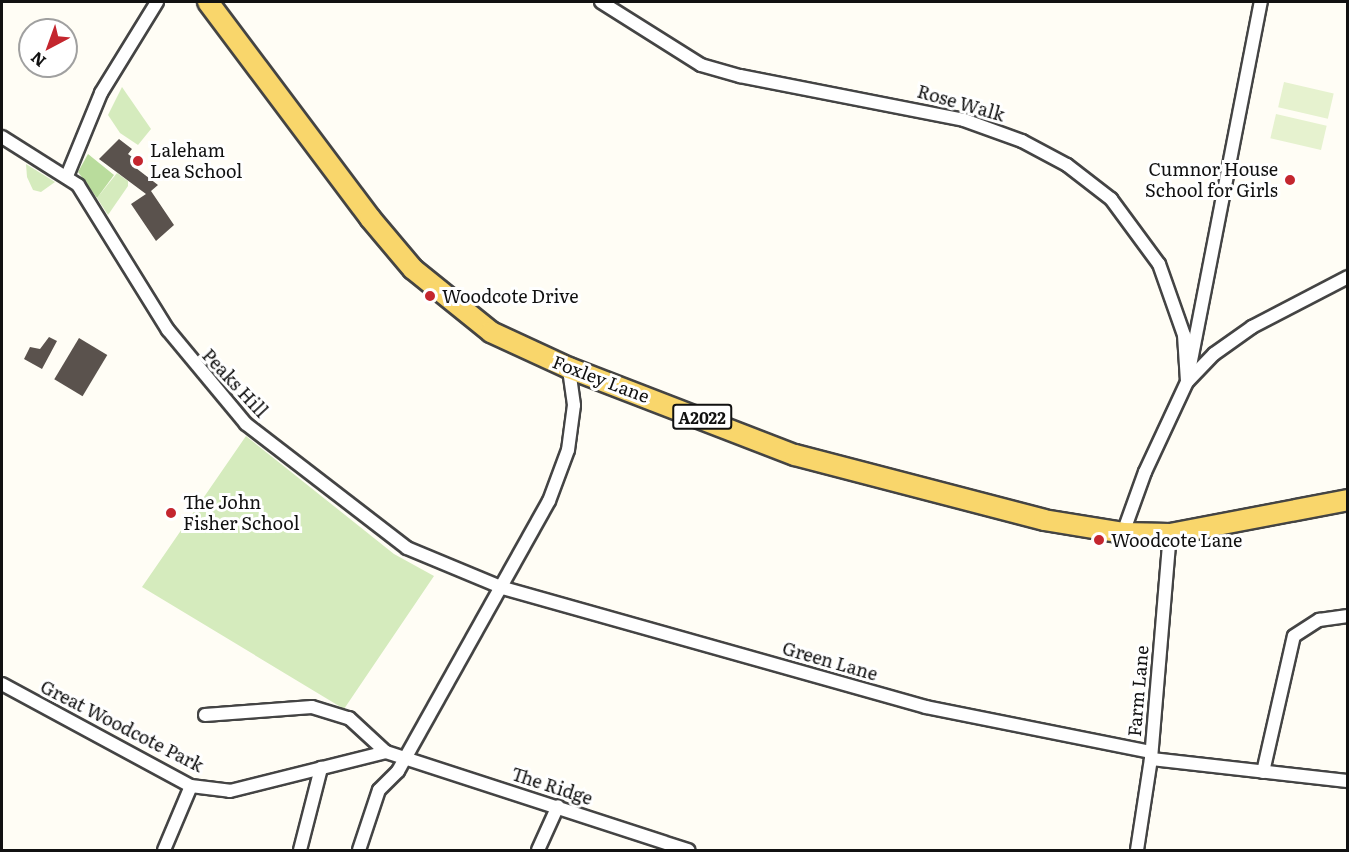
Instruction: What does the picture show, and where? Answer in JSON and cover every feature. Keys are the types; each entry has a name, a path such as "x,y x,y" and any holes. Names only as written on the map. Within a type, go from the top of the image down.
{"main road":[{"name":"Foxley Lane","path":"208,2 370,218 413,269 491,332 569,368 795,455 1044,520 1123,533 1170,534 1347,500"}],"street":[{"path":"67,176 101,93 157,2"},
{"name":"Rose Walk","path":"601,2 701,65 774,83 955,117 1022,141 1067,165 1111,199 1159,264 1184,335 1187,382"},
{"path":"1123,533 1145,472 1187,382 1261,2"},
{"name":"Peaks Hill","path":"2,137 67,176 89,201 187,357 246,424 407,548 503,588"},
{"path":"1187,382 1214,354 1252,327 1347,277"},
{"path":"359,850 380,790 398,771 503,588 549,501 568,450 574,405 569,368"},
{"name":"Farm Lane","path":"1137,850 1151,756 1170,534"},
{"name":"Green Lane","path":"503,588 926,707 1151,756 1347,781"},
{"path":"1263,772 1294,636 1319,621 1347,616"},
{"name":"Great Woodcote Park","path":"2,684 191,786 230,791 386,752"},
{"path":"205,715 312,707 349,718 386,752 404,758"},
{"name":"The Ridge","path":"404,758 688,850"},
{"path":"300,850 321,768"},
{"path":"164,850 191,786"},
{"path":"538,850 558,806"}],"green space":[{"path":"1284,82 1334,93 1328,119 1278,107"},
{"path":"122,87 151,129 138,145 120,133 108,115"},
{"path":"1276,114 1327,126 1321,150 1270,138"},
{"path":"88,154 114,175 97,198 78,172"},
{"path":"26,164 55,182 41,192 33,190 27,177"},
{"path":"117,173 128,181 128,186 108,215 97,198"},
{"path":"246,436 394,554 434,576 344,709 142,587"}],"building":[{"path":"119,139 132,149 128,154 136,160 132,165 158,185 151,191 174,225 156,241 131,204 146,194 99,159"},
{"path":"49,337 57,341 42,369 24,359 30,347 40,349"},
{"path":"79,338 107,355 83,396 54,379"}],"place":[{"name":"Laleham Lea School","path":"138,161"},
{"name":"Cumnor House School for Girls","path":"1290,180"},
{"name":"Woodcote Drive","path":"430,296"},
{"name":"The John Fisher School","path":"171,513"},
{"name":"Woodcote Lane","path":"1099,540"}]}
